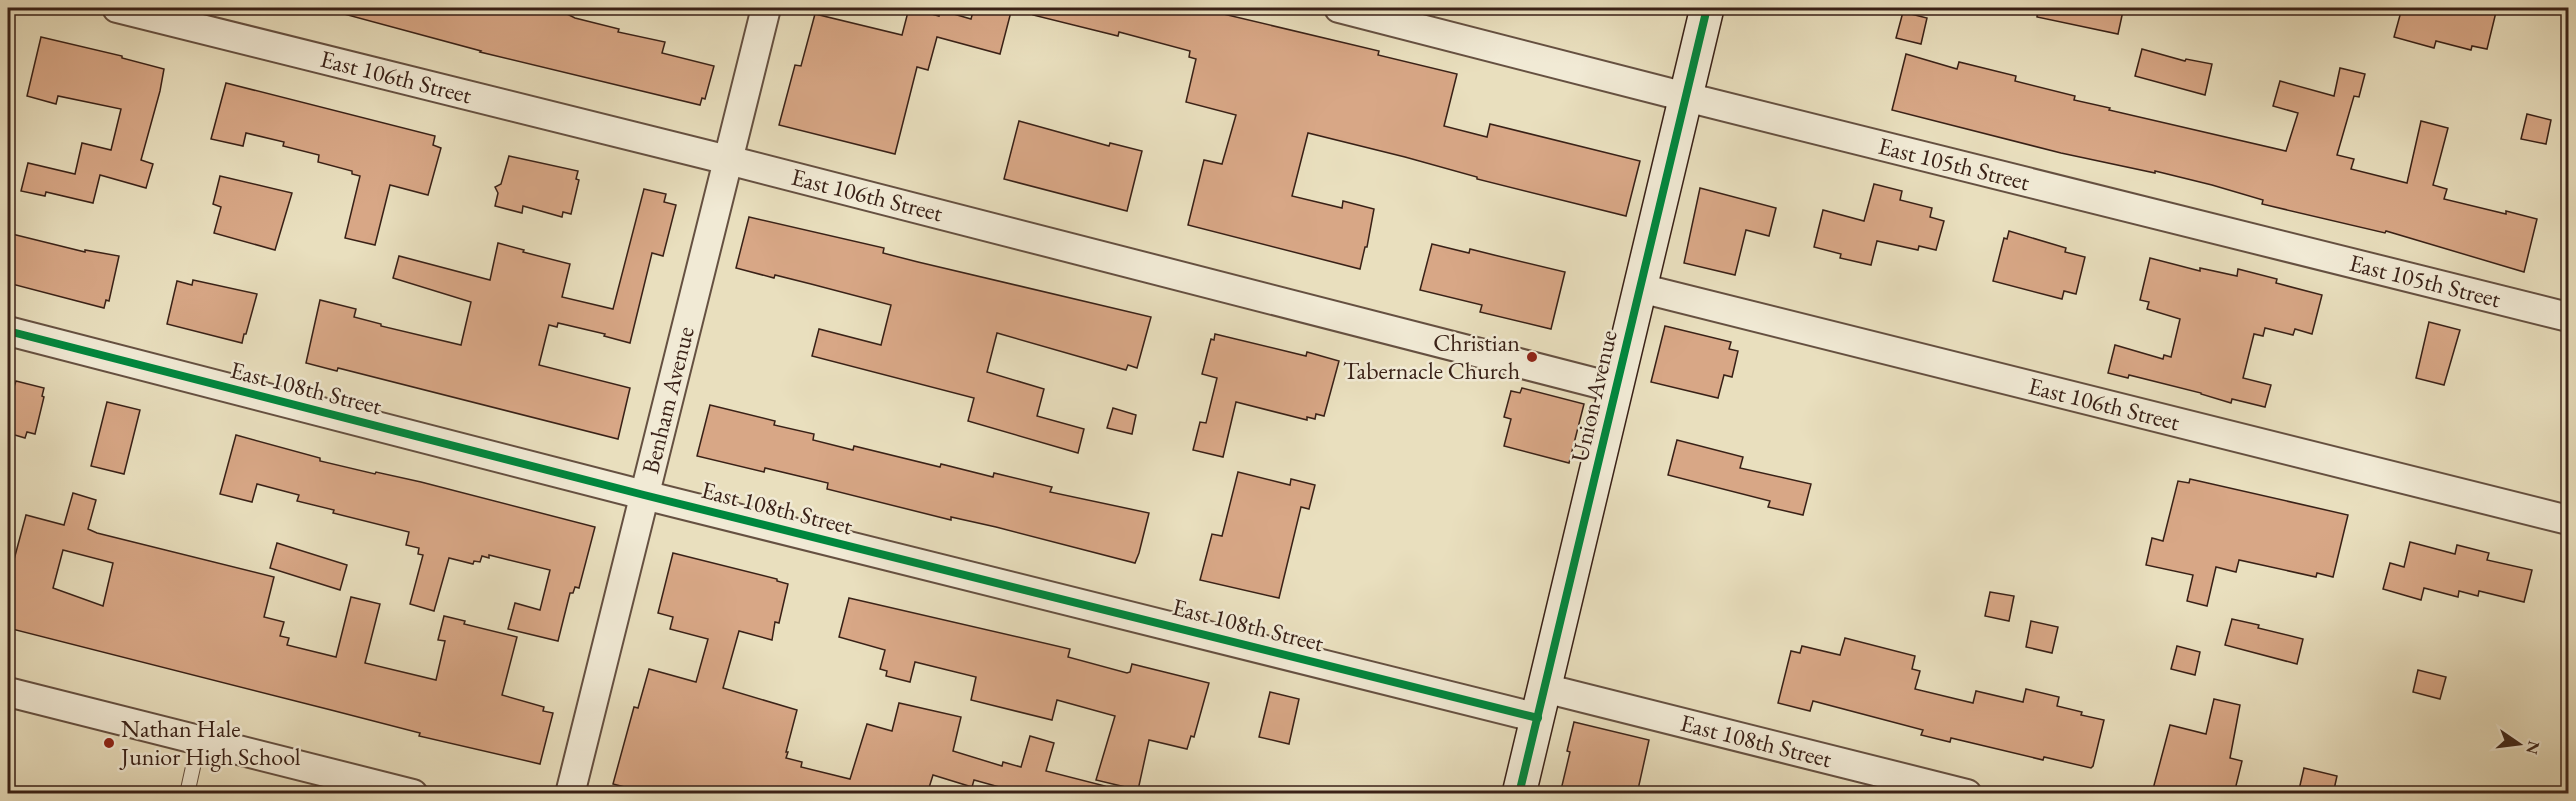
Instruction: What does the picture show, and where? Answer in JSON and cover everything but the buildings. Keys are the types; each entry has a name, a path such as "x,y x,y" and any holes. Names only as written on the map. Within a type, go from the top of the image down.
{"main road":[{"name":"Union Avenue","path":"1520,794 1707,8"}],"street":[{"name":"East 106th Street","path":"117,8 728,159 1616,388"},
{"name":"Benham Avenue","path":"570,794 766,8"},
{"name":"East 105th Street","path":"1339,8 2568,317"},
{"name":"East 106th Street","path":"1640,288 2568,520"},
{"name":"East 108th Street","path":"8,331 644,495 1541,703 1967,794"},
{"path":"8,692 413,794"}],"lane":[{"path":"187,794 199,740"}],"cycle path":[{"path":"1519,794 1707,8"},
{"path":"8,331 644,495 1538,718"}],"place":[{"name":"Christian Tabernacle Church","path":"1532,357"},
{"name":"Nathan Hale Junior High School","path":"109,743"}]}
